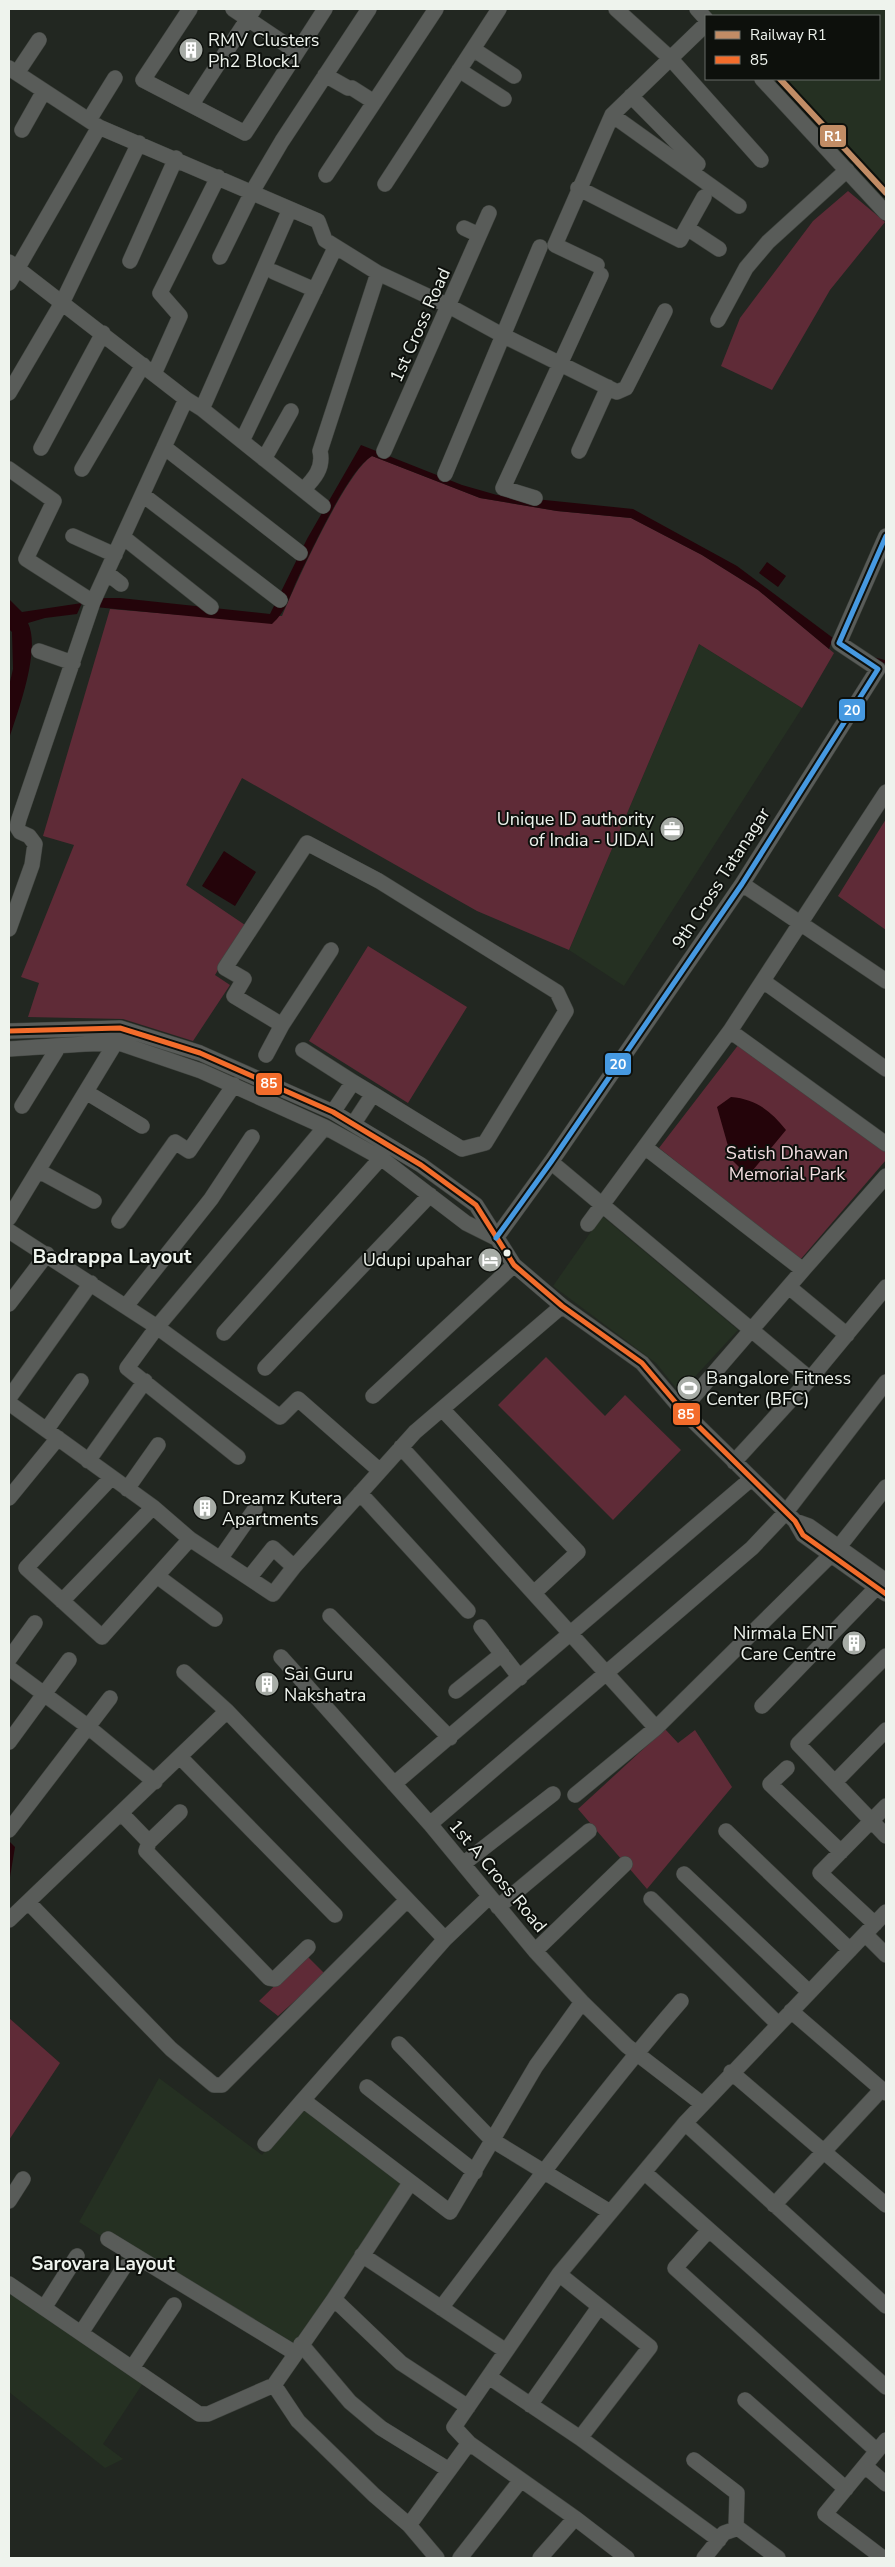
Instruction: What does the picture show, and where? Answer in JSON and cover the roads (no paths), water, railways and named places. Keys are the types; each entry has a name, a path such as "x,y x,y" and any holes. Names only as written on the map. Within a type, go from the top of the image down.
{"street":[{"path":"190,9 143,80 245,133 325,9"},
{"path":"233,9 250,13 298,52"},
{"path":"220,257 252,192 282,141 369,9"},
{"path":"326,175 436,9"},
{"path":"385,184 499,9"},
{"path":"616,9 670,58 761,160"},
{"path":"192,104 250,13"},
{"path":"535,498 503,488 599,270 555,244 578,188 612,115 705,25"},
{"path":"39,40 13,71 94,123 318,221 325,240 335,248 378,273 449,306 502,336 559,362 617,392 626,388 665,311"},
{"path":"473,49 514,76"},
{"path":"459,70 504,99"},
{"path":"326,74 374,102"},
{"path":"9,283 13,265 94,123 115,78"},
{"path":"763,80 886,213"},
{"path":"22,130 44,91"},
{"path":"631,96 698,164"},
{"path":"612,115 738,206"},
{"path":"9,393 63,301 139,143"},
{"path":"130,261 176,158"},
{"path":"718,320 746,268 768,242 847,170"},
{"path":"82,469 148,369 180,316 160,293 218,177"},
{"path":"578,188 680,240 704,198"},
{"path":"202,409 290,209"},
{"name":"1st Cross Road","path":"384,451 489,213"},
{"path":"464,228 479,235"},
{"path":"687,228 720,249"},
{"path":"445,474 540,247"},
{"path":"242,441 335,248"},
{"path":"13,265 63,301 186,399 202,409 322,506"},
{"path":"274,272 314,290"},
{"path":"303,490 314,479 321,466 320,452 378,273"},
{"path":"41,448 103,333"},
{"path":"578,451 608,387"},
{"path":"9,929 32,865 36,844 29,836 20,832 17,827 19,819 94,602 186,399"},
{"path":"264,459 291,411"},
{"path":"164,447 300,553"},
{"path":"9,469 54,501 26,559 94,602"},
{"path":"143,494 280,600"},
{"path":"73,536 115,555"},
{"name":"9th Cross Tatanagar","path":"496,1238 551,1162 742,884 882,669 840,644 886,536"},
{"path":"123,537 211,607"},
{"path":"107,573 121,584"},
{"path":"39,651 73,662"},
{"path":"588,1224 646,1148 730,1031 886,792"},
{"path":"282,1025 234,996 244,979 225,968 307,843 378,881 558,992 566,1011 485,1143 462,1149 303,1050"},
{"path":"742,884 886,981"},
{"path":"266,1055 282,1025 331,950"},
{"path":"763,981 886,1069"},
{"path":"9,1030 120,1028 200,1053 354,1123 421,1165 476,1205 514,1266 562,1306 642,1363 682,1410 791,1516 803,1535 834,1552 883,1587 762,1706"},
{"path":"730,1031 886,1144"},
{"path":"9,1218 116,1042"},
{"path":"9,1049 116,1042 157,1055 227,1082 325,1127 381,1158 466,1223 496,1238"},
{"path":"22,1106 59,1046"},
{"path":"119,1221 175,1142 189,1152 227,1082 228,1065"},
{"path":"333,1112 353,1082"},
{"path":"86,1092 142,1126"},
{"path":"354,1123 372,1094"},
{"path":"238,1457 127,1368 157,1327 325,1127"},
{"path":"126,1306 211,1199 252,1138"},
{"path":"646,1148 803,1270"},
{"path":"224,1333 381,1158"},
{"path":"551,1162 810,1379"},
{"path":"39,1171 94,1201"},
{"path":"682,1410 886,1176"},
{"path":"265,1368 430,1195"},
{"path":"9,1231 157,1327 280,1418 298,1399 380,1471"},
{"path":"9,1304 47,1254"},
{"path":"373,1396 514,1266"},
{"path":"91,1283 10,1405 153,1507 190,1539 273,1594 294,1567 415,1432 562,1306"},
{"path":"788,1287 847,1335"},
{"path":"734,1462 810,1379 886,1287"},
{"path":"9,1498 53,1434 81,1382"},
{"path":"88,1461 145,1382"},
{"path":"430,1824 606,1671 791,1516 885,1387"},
{"path":"442,1408 578,1552 535,1592"},
{"path":"127,1489 158,1445"},
{"path":"402,1447 572,1632 656,1728"},
{"path":"111,1478 26,1568 102,1637 190,1539"},
{"path":"394,1784 751,1479"},
{"path":"575,1795 656,1728 834,1552 886,1487"},
{"path":"360,1493 468,1611"},
{"path":"62,1601 153,1507"},
{"path":"220,1558 255,1509"},
{"path":"248,1578 273,1548 294,1567"},
{"path":"156,1576 215,1619"},
{"path":"330,1616 450,1738"},
{"path":"9,1658 35,1623"},
{"path":"481,1627 520,1678"},
{"path":"456,1691 502,1654"},
{"path":"886,1656 798,1744 886,1836"},
{"name":"1st A Cross Road","path":"281,1657 430,1824 493,1902 582,2002 636,2053 701,2103"},
{"path":"9,1742 69,1660"},
{"path":"9,1668 87,1726 155,1782"},
{"path":"184,1672 227,1711 445,1939"},
{"path":"9,1830 110,1698"},
{"path":"9,1920 227,1711"},
{"path":"835,1782 886,1730"},
{"path":"180,1757 335,1915"},
{"path":"787,1768 770,1784 840,1852"},
{"path":"462,1864 552,1794"},
{"path":"886,1806 820,1872 870,1929 886,1954"},
{"path":"180,1812 149,1842 146,1851 270,1978 275,1979 308,1947"},
{"path":"121,1813 149,1842"},
{"path":"265,2144 445,1939 589,1831"},
{"path":"726,1831 850,1950"},
{"path":"535,1951 626,1864"},
{"path":"684,1874 809,1992"},
{"path":"650,1899 778,2024"},
{"path":"28,1902 171,2049 214,2085 222,2085 407,1900"},
{"path":"624,2557 575,2518 469,2443 454,2427 559,2274 684,2123 701,2103 886,1912"},
{"path":"304,2100 450,2212 536,2066 582,2002"},
{"path":"441,2308 636,2053 681,2002"},
{"path":"774,2205 884,2091 791,2010"},
{"path":"399,2044 492,2140 610,2212"},
{"path":"731,2072 886,2204"},
{"path":"367,2087 475,2172"},
{"path":"684,2123 886,2306"},
{"path":"644,2172 886,2387"},
{"path":"9,2201 23,2179"},
{"path":"9,2284 199,2414 208,2414 274,2385 334,2299 410,2183"},
{"path":"709,2230 675,2268 882,2446 825,2514 875,2556"},
{"path":"108,2239 298,2348 350,2402 381,2428 449,2470"},
{"path":"362,2255 506,2350"},
{"path":"44,2308 77,2256"},
{"path":"81,2333 124,2267"},
{"path":"559,2274 650,2347 580,2438"},
{"path":"334,2299 401,2363 468,2407"},
{"path":"132,2368 174,2305"},
{"path":"530,2405 600,2307"},
{"path":"488,2377 580,2438 719,2540"},
{"path":"274,2385 298,2422 374,2495 409,2525 437,2558"},
{"path":"745,2400 846,2488"},
{"path":"409,2525 469,2443"},
{"path":"694,2460 737,2493 736,2528"},
{"path":"865,2466 886,2484"},
{"path":"460,2558 521,2480"},
{"path":"540,2558 575,2518"},
{"path":"704,2558 719,2540 731,2529 736,2528 746,2531 778,2558"}],"waterway":[{"path":"875,659 886,662"}],"rail line":[{"name":"R1","path":"781,80 886,193"}],"place":[{"name":"RMV Clusters Ph2 Block1","path":"191,50"},
{"name":"Unique ID authority of India - UIDAI","path":"672,829"},
{"name":"Udupi upahar","path":"490,1260"},
{"name":"Bangalore Fitness Center (BFC)","path":"689,1388"},
{"name":"Dreamz Kutera Apartments","path":"205,1508"},
{"name":"Nirmala ENT Care Centre","path":"854,1643"},
{"name":"Sai Guru Nakshatra","path":"267,1684"}],"district":[{"name":"Badrappa Layout","path":"112,1256"},
{"name":"Sarovara Layout","path":"103,2263"}],"park label":[{"name":"Satish Dhawan Memorial Park","path":"787,1163"}]}
